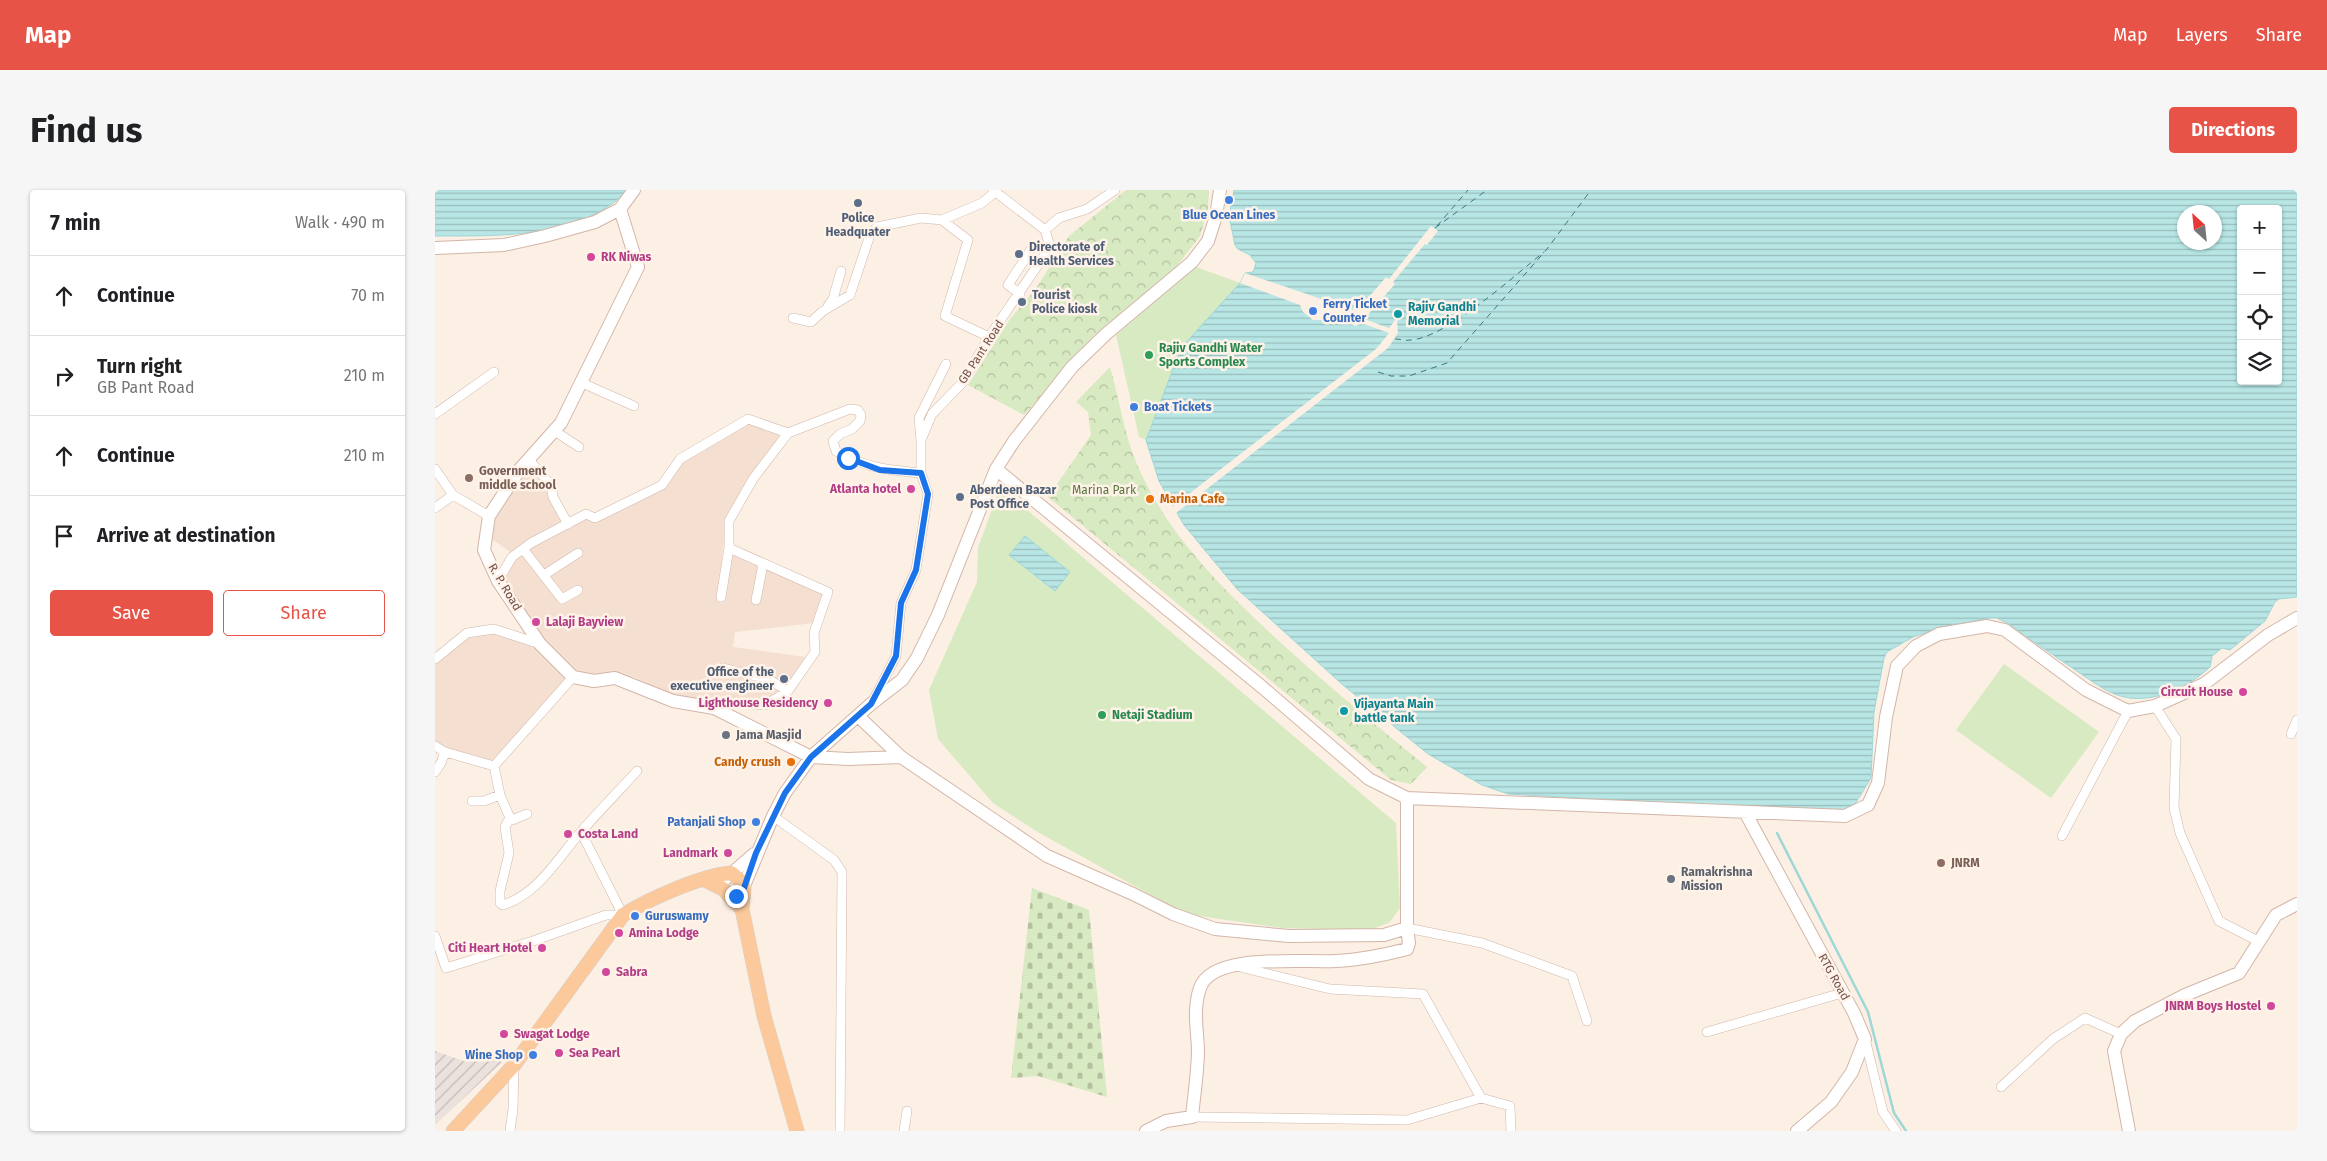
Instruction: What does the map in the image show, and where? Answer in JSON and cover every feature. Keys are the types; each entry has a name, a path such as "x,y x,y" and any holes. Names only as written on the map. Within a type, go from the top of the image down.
{"main road":[{"path":"453,1131 514,1066 623,916 649,900 731,873 743,882 741,909 764,1016 797,1131"},
{"path":"705,880 728,892 741,909"}],"street":[{"path":"435,248 495,245 545,236 595,222 620,209 634,190"},
{"path":"793,318 811,322 850,295 870,235 877,227 921,218 943,220 982,203 994,191 1045,230 1059,218 1087,209 1115,190"},
{"path":"756,853 731,873 722,884 728,892 741,893 773,816 785,793 811,757 871,704 903,680 917,658 938,614 996,469 1014,440 1073,367 1106,334 1192,262 1208,241 1216,216 1220,190"},
{"name":"R. P. Road","path":"573,677 540,644 498,581 484,550 489,516 528,459 561,423 638,267 620,209"},
{"path":"943,220 968,240 945,316 989,338"},
{"name":"GB Pant Road","path":"871,704 896,656 901,603 916,570 928,494 921,473 921,440 932,414 963,382 989,338 1044,256 1049,243 1045,230"},
{"path":"1020,294 1008,285 1032,248"},
{"path":"823,312 833,299 841,271"},
{"path":"921,440 919,418 946,364"},
{"path":"435,414 494,372"},
{"path":"580,382 634,406"},
{"path":"721,598 729,548 729,520 753,479 788,433 850,409 858,410 861,414 860,421 833,441 836,451 848,458 880,470 921,473"},
{"path":"498,581 512,557 523,549 585,514 595,518 662,485 680,459 748,419 788,433"},
{"path":"553,430 579,447"},
{"path":"528,459 551,485 553,498 567,524"},
{"path":"435,469 453,495 489,516"},
{"path":"996,469 1254,681 1369,779 1407,798 1845,816 1868,805 1879,783 1886,717 1897,666 1916,646 1939,634 1987,626 2005,630 2086,690 2128,711 2155,706 2204,684 2268,634 2297,618"},
{"path":"435,508 453,495"},
{"path":"714,708 738,702 765,705 788,691 815,652 814,633 828,592 729,548"},
{"path":"523,549 562,599 578,590"},
{"path":"544,575 578,553"},
{"path":"756,600 763,564"},
{"path":"435,659 467,633 485,630 494,629 540,644"},
{"path":"723,668 768,679 788,691"},
{"path":"494,766 573,677 595,682 615,678 673,701 714,708 811,757 849,759 901,757"},
{"path":"2155,706 2176,739 2174,808 2181,833 2219,922 2258,941"},
{"path":"2062,836 2128,711"},
{"path":"858,716 901,757 1047,856 1173,914 1215,929 1289,936 1384,935 1407,928 1482,943 1572,976 1587,1021"},
{"path":"2291,734 2297,720"},
{"path":"435,746 445,752 494,766"},
{"path":"435,772 445,752"},
{"path":"494,766 500,795 510,818"},
{"path":"510,818 505,827 509,853 500,891 500,903 503,905 517,901 536,886 581,832 637,771"},
{"path":"473,801 484,801 500,795"},
{"path":"1193,1117 1198,1049 1195,1029 1197,997 1200,986 1207,975 1232,965 1296,961 1337,961 1389,954 1407,949 1409,943 1407,928 1407,798"},
{"name":"RTG Road","path":"1745,812 1854,1013 1865,1039"},
{"path":"510,818 512,820 527,814"},
{"path":"773,816 834,860 842,872 840,1131"},
{"path":"435,936 446,968 533,941 605,915 623,916 581,832"},
{"path":"2129,1131 2114,1051 2121,1034 2135,1021 2185,995 2239,973 2276,915 2297,904"},
{"path":"1232,965 1330,989 1423,994 1481,1098"},
{"path":"1707,1032 1842,993"},
{"path":"2001,1087 2053,1039 2085,1018 2121,1034"},
{"path":"1797,1131 1831,1102 1852,1072 1865,1039"},
{"path":"1865,1039 1883,1112 1896,1131"},
{"path":"511,1131 514,1066"},
{"path":"1146,1131 1166,1121 1193,1117 1407,1120 1481,1098 1510,1106 1511,1131"},
{"path":"904,1131 907,1111"}],"shaded area":[{"path":"749,423 782,435 727,515 717,601 722,603 732,552 759,564 752,603 759,604 767,568 822,594 814,623 735,632 733,647 805,657 786,687 768,681 780,691 767,701 714,705 663,694 635,677 575,673 543,642 499,581 514,558 533,545 586,516 595,520 666,487 682,461"},
{"path":"528,465 549,486 565,523 513,554 492,539 496,516"},
{"path":"493,631 540,645 570,677 493,764 435,744 435,662 468,635"},
{"path":"487,1050 502,1062 435,1125 435,1051 466,1062"}],"green space":[{"path":"1126,190 1209,190 1208,210 1200,236 1173,271 1094,335 1024,415 968,385 1010,319 1037,287 1069,236"},
{"name":"Rajiv Gandhi Water Sports Complex","path":"1196,267 1240,283 1197,338 1173,377 1146,440 1139,437 1116,335"},
{"name":"Marina Park","path":"1110,367 1136,462 1147,486 1176,531 1209,572 1285,647 1427,767 1411,784 1391,780 1048,497 1091,435 1088,412 1076,402"},
{"name":"Netaji Stadium","path":"1000,487 1396,823 1400,908 1389,923 1368,930 1282,928 1185,914 1036,831 993,803 938,739 929,690 977,582 978,548"},
{"path":"2004,664 2099,732 2051,798 1956,730"},
{"path":"1032,888 1089,910 1107,1097 1038,1076 1011,1078"}],"water":[{"path":"435,190 628,190 610,205 568,225 546,230 501,235 435,236"},
{"path":"1234,190 2297,190 2297,597 2279,599 2275,602 2265,621 2230,650 2222,648 2212,656 2210,667 2195,679 2172,692 2150,698 2125,697 2104,689 2009,624 1997,618 1942,627 1913,637 1887,652 1884,658 1874,712 1871,778 1855,804 1844,811 1508,794 1482,785 1428,754 1343,685 1237,589 1184,525 1159,481 1146,440 1181,348 1240,283 1245,273 1253,272 1256,263 1250,255 1238,249 1235,245 1229,216"},
{"path":"1025,536 1070,572 1055,591 1009,555"}],"pier":[{"path":"1431,226 1438,231 1393,282 1395,284 1364,319 1389,328 1395,320 1392,316 1393,310 1397,308 1403,310 1404,317 1397,321 1398,333 1388,348 1176,513 1172,507 1376,349 1389,333 1361,323 1356,326 1329,315 1323,320 1313,320 1303,312 1300,305 1240,283 1245,273 1357,311 1386,277 1389,279"}],"waterway":[{"path":"1777,833 1868,1012 1894,1113 1906,1131"}],"ferry route":[{"path":"1437,226 1468,190"},
{"path":"1435,228 1487,190"},
{"path":"1378,372 1391,376 1409,376 1447,363 1547,249 1591,190"},
{"path":"1395,339 1410,340 1425,337 1442,329 1498,290 1544,252"}],"place":[{"name":"Blue Ocean Lines","path":"1229,200"},
{"name":"Police Headquater","path":"858,203"},
{"name":"Directorate of Health Services","path":"1019,254"},
{"name":"RK Niwas","path":"591,257"},
{"name":"Tourist Police kiosk","path":"1022,302"},
{"name":"Ferry Ticket Counter","path":"1313,311"},
{"name":"Rajiv Gandhi Memorial","path":"1398,314"},
{"name":"Rajiv Gandhi Water Sports Complex","path":"1149,355"},
{"name":"Boat Tickets","path":"1134,407"},
{"name":"Government middle school","path":"469,478"},
{"name":"Atlanta hotel","path":"911,489"},
{"name":"Aberdeen Bazar Post Office","path":"960,497"},
{"name":"Marina Cafe","path":"1150,499"},
{"name":"Lalaji Bayview","path":"536,622"},
{"name":"Office of the executive engineer","path":"784,679"},
{"name":"Circuit House","path":"2243,692"},
{"name":"Lighthouse Residency","path":"828,703"},
{"name":"Vijayanta Main battle tank","path":"1344,711"},
{"name":"Netaji Stadium","path":"1102,715"},
{"name":"Jama Masjid","path":"726,735"},
{"name":"Candy crush","path":"791,762"},
{"name":"Patanjali Shop","path":"756,822"},
{"name":"Costa Land","path":"568,834"},
{"name":"Landmark","path":"728,853"},
{"name":"JNRM","path":"1941,863"},
{"name":"Ramakrishna Mission","path":"1671,879"},
{"name":"Guruswamy","path":"635,916"},
{"name":"Amina Lodge","path":"619,933"},
{"name":"Citi Heart Hotel","path":"542,948"},
{"name":"Sabra","path":"606,972"},
{"name":"JNRM Boys Hostel","path":"2271,1006"},
{"name":"Swagat Lodge","path":"504,1034"},
{"name":"Sea Pearl","path":"559,1053"},
{"name":"Wine Shop","path":"533,1055"}],"route":[{"path":"736,896 744,888 756,853 785,793 811,757 871,704 896,656 901,603 916,570 928,494 921,473 880,470 848,458"}]}
